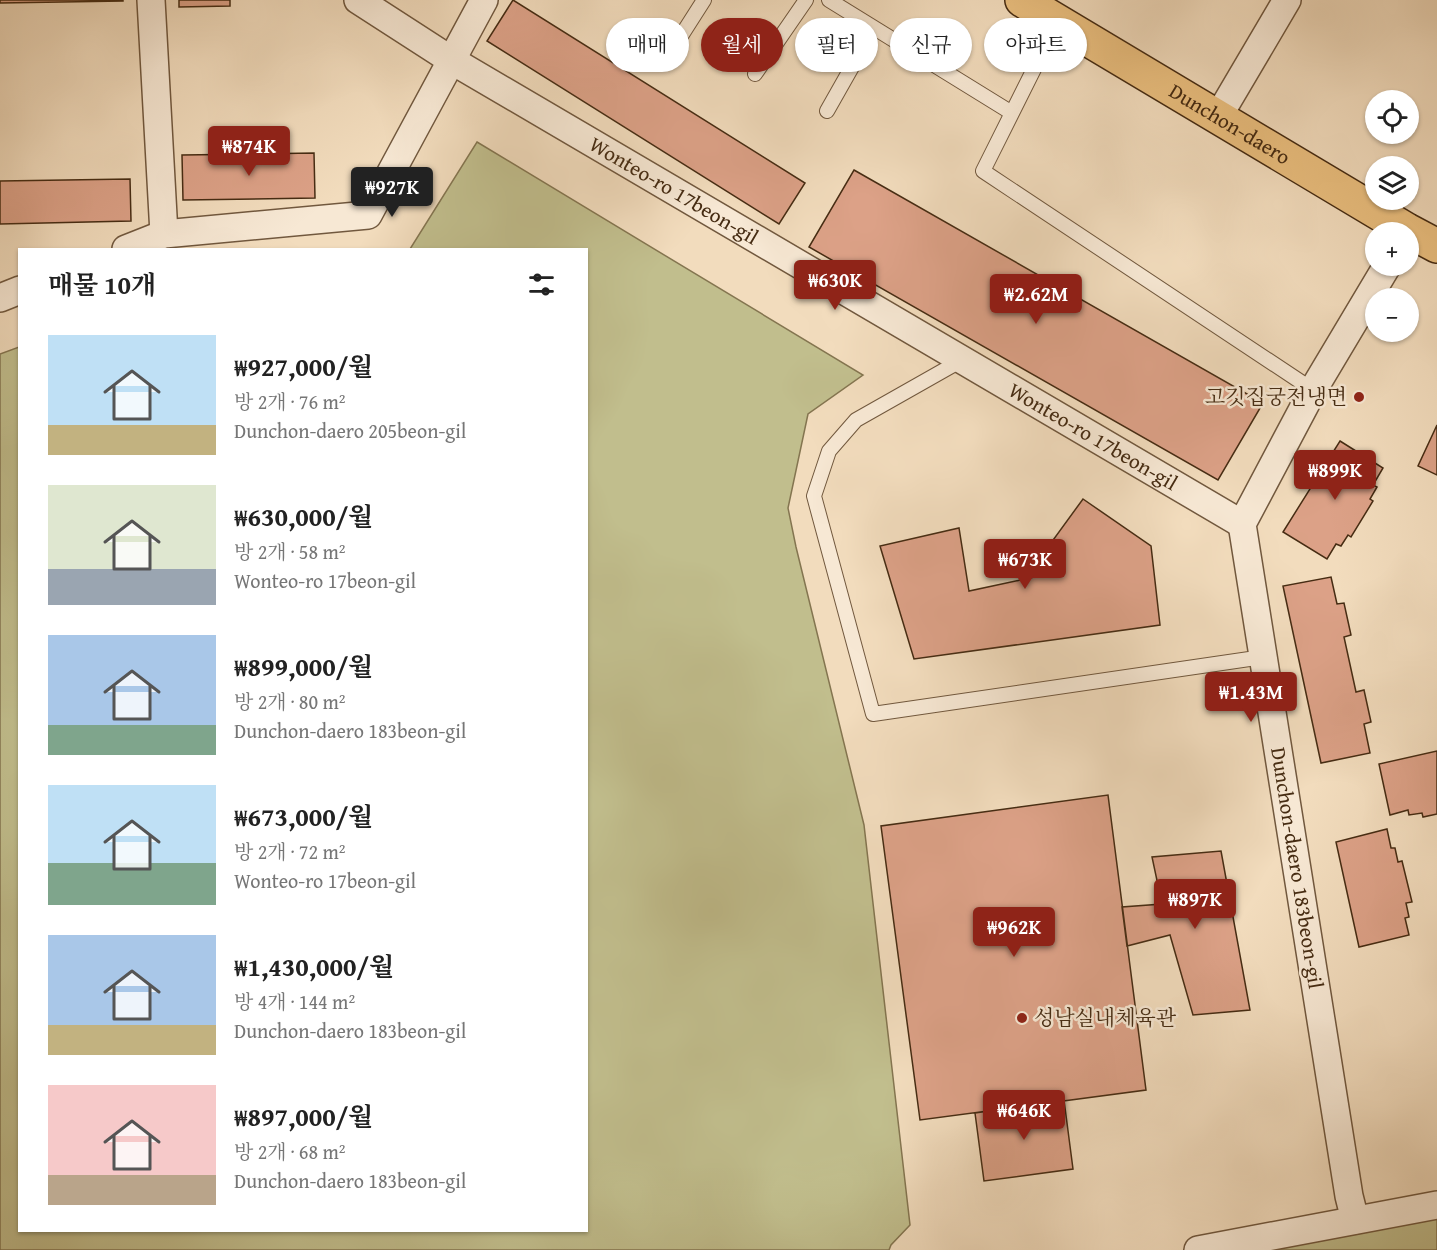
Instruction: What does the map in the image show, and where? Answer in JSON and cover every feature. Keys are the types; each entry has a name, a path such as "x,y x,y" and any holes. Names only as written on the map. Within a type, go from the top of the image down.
{"main road":[{"name":"Dunchon-daero","path":"1022,0 1053,18"},
{"name":"Dunchon-daero","path":"1087,38 1391,222"},
{"name":"Dunchon-daero","path":"1419,238 1437,246"}],"street":[{"path":"151,0 164,234"},
{"name":"Wonteo-ro 17beon-gil","path":"357,0 451,60 1242,524"},
{"path":"129,248 164,234 368,215 484,0"},
{"path":"1218,117 1287,0"},
{"path":"1242,524 1313,390 1381,276"},
{"path":"0,298 18,291"},
{"name":"Dunchon-daero 183beon-gil","path":"1242,524 1349,1196 1355,1220"},
{"path":"1198,1250 1437,1205"}],"lane":[{"path":"689,23 704,0"},
{"path":"755,74 806,0"},
{"path":"829,0 858,18"},
{"path":"878,30 1012,113"},
{"path":"827,111 849,72"},
{"path":"1032,72 983,171 1313,390"},
{"path":"962,360 856,420 829,452 814,496 873,714 1263,657"}],"shaded area":[{"path":"477,142 863,375 808,414 788,508 864,825 910,1225 889,1250 0,1250 0,354 18,347 18,1232 588,1232 588,248 411,248"},
{"path":"1437,1210 1437,1250 1213,1250"}],"building":[{"path":"0,0 123,0 123,1 0,3"},
{"path":"179,0 230,0 230,6 179,7"},
{"path":"513,0 606,58 606,72 628,72 805,183 779,224 487,41"},
{"path":"314,153 315,198 183,200 182,155"},
{"path":"854,170 1263,403 1218,480 809,247"},
{"path":"130,179 131,221 0,224 0,181"},
{"path":"1437,425 1437,475 1418,466"},
{"path":"1340,441 1383,468 1373,485 1377,487 1370,499 1373,501 1351,537 1348,535 1341,546 1336,544 1327,559 1283,532"},
{"path":"1083,499 1151,546 1160,625 914,659 880,546 959,528 969,591 1044,575 1048,547"},
{"path":"1331,577 1337,604 1344,603 1351,635 1344,637 1356,692 1364,690 1371,722 1364,724 1370,753 1321,763 1283,586"},
{"path":"1437,751 1437,814 1423,817 1422,813 1409,815 1408,810 1390,815 1379,764"},
{"name":"성남실내체육관","path":"1108,795 1146,1090 920,1120 881,826"},
{"path":"1387,829 1391,848 1395,848 1398,862 1402,861 1412,902 1406,903 1409,917 1405,918 1409,935 1359,947 1336,842"},
{"name":"성남실내체육관","path":"1221,851 1250,1010 1193,1015 1170,935 1127,946 1122,907 1162,904 1152,857"},
{"path":"1064,1100 1073,1169 984,1181 975,1113"}],"place":[{"name":"고깃집궁전냉면","path":"1359,397"},
{"name":"성남실내체육관","path":"1022,1018"}]}
